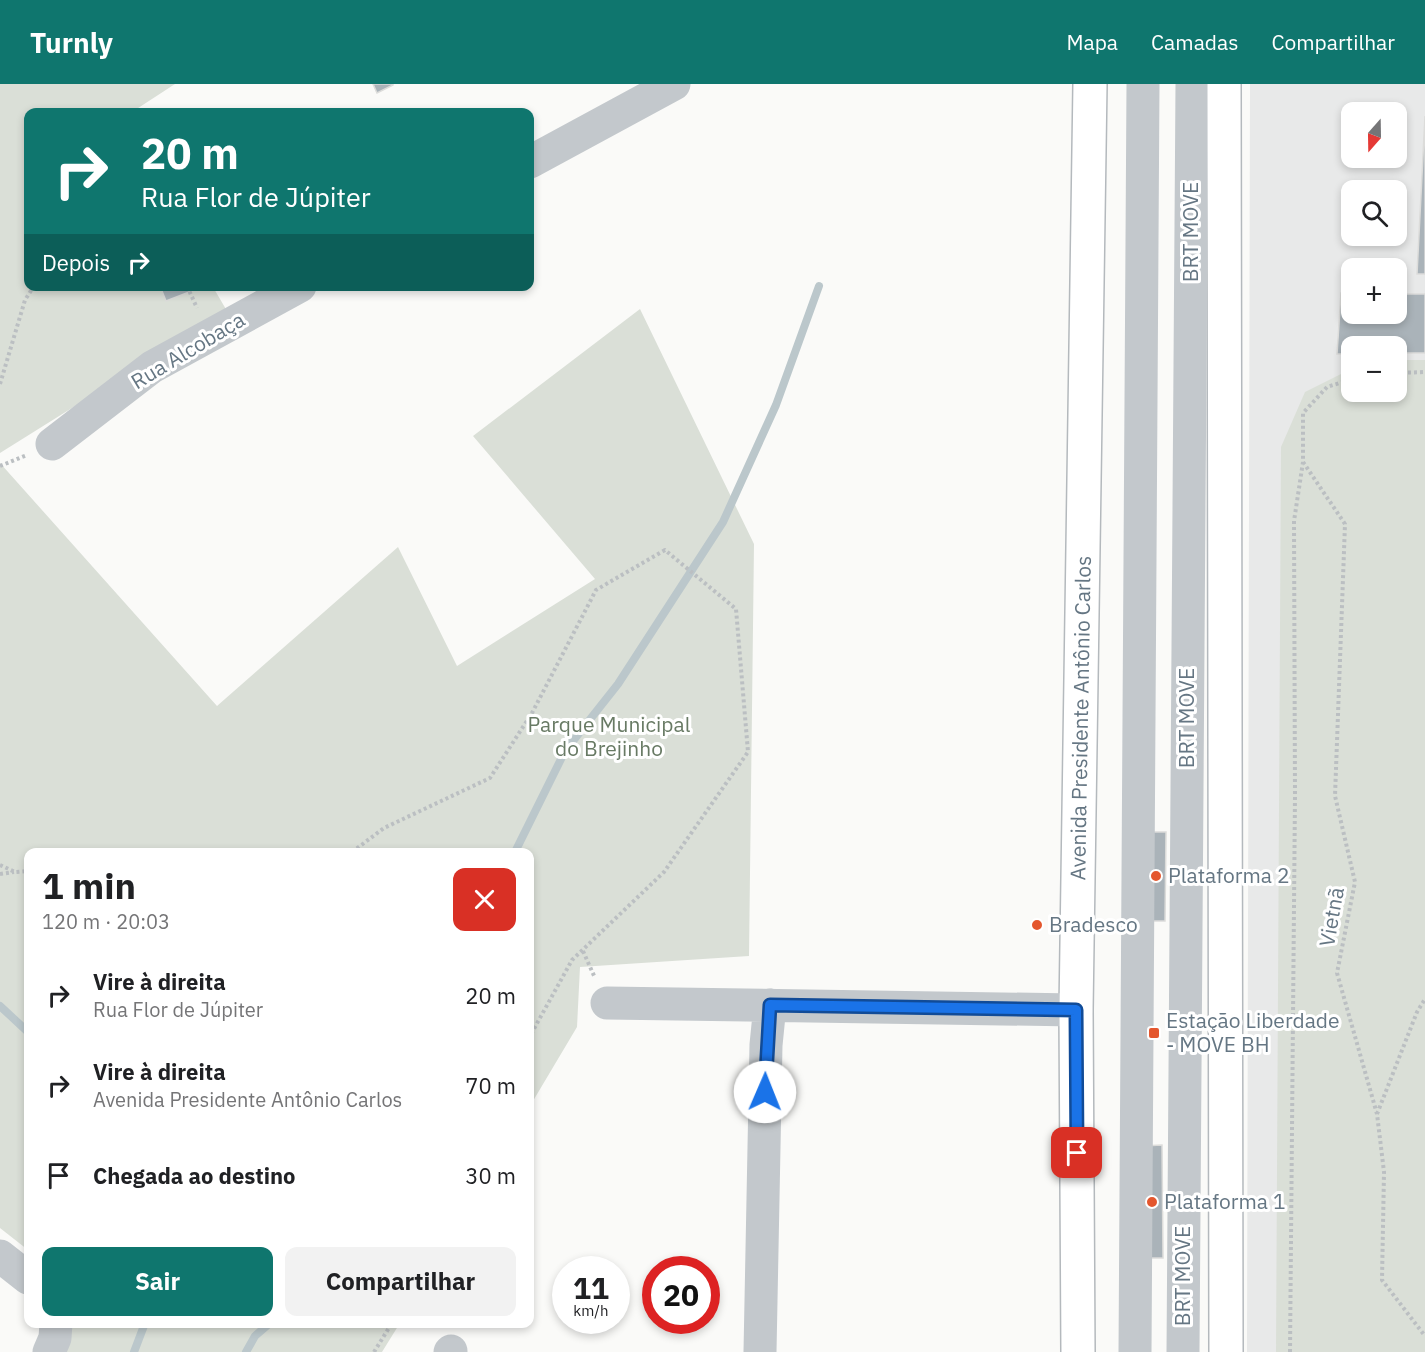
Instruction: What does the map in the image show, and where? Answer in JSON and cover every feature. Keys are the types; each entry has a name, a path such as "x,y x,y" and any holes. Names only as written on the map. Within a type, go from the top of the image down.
{"highway":[{"name":"Avenida Presidente Antônio Carlos","path":"1078,1352 1076,1010 1090,84"},
{"path":"1224,84 1226,1352"}],"street":[{"path":"534,160 674,84"},
{"path":"1135,1352 1143,84"},
{"name":"BRT MOVE","path":"1183,1352 1192,84"},
{"name":"Rua Alcobaça","path":"52,444 152,367 291,291"},
{"path":"607,1002 1076,1010"},
{"path":"760,1352 766,1045 770,1005"},
{"path":"0,1256 24,1275"},
{"path":"50,1352 55,1328"}],"path":[{"path":"0,384 25,300 31,291"},
{"path":"1407,373 1425,372"},
{"path":"1290,1352 1295,795 1293,521 1303,462 1303,413 1327,387 1341,383"},
{"name":"Vietnã","path":"1303,462 1345,524 1335,796 1355,882 1337,974 1377,1114 1384,1172 1382,1280 1425,1336"},
{"path":"357,848 384,828 490,778 532,713 596,590 665,550 736,609 748,752 664,872 572,960 534,1029"},
{"path":"0,865 15,872"},
{"path":"0,874 24,871"},
{"path":"1377,1114 1417,1012 1425,999"},
{"path":"374,1352 389,1328"}],"shaded area":[{"path":"1250,84 1425,84 1425,1352 1247,1352"}],"green space":[{"path":"0,84 175,84 138,108 24,108 24,291 215,291 227,311 0,453"},
{"name":"Parque Municipal do Brejinho","path":"640,309 754,544 749,956 580,967 577,1027 534,1099 534,848 24,848 24,1247 0,1228 0,463 217,706 398,547 457,666 595,579 473,436"},
{"path":"1407,360 1425,360 1425,1352 1276,1352 1281,447 1305,392 1341,374 1341,402 1407,402"},
{"path":"70,1328 397,1328 382,1352 63,1352"}],"building":[{"path":"373,84 393,84 393,85 377,93"},
{"path":"1425,116 1425,274 1417,274"},
{"path":"162,291 192,291 166,301"},
{"path":"1341,293 1341,324 1407,324 1407,294 1425,294 1425,353 1407,353 1407,336 1341,336 1341,354 1337,354"},
{"name":"Plataforma 2","path":"1147,832 1166,832 1165,921 1146,921"},
{"name":"Plataforma 1","path":"1162,1145 1163,1258 1143,1258 1142,1146"}],"waterway":[{"path":"517,848 565,751 618,684 723,522 776,405 819,286"},
{"path":"0,1006 24,1028"},
{"path":"134,1352 143,1328"},
{"path":"246,1352 255,1336 264,1328"}],"place":[{"name":"Plataforma 2","path":"1156,876"},
{"name":"Bradesco","path":"1037,925"},
{"name":"Estação Liberdade - MOVE BH","path":"1154,1033"},
{"name":"Plataforma 1","path":"1152,1202"}],"route":[{"path":"765,1092 770,1005 1076,1010 1077,1153"}]}
